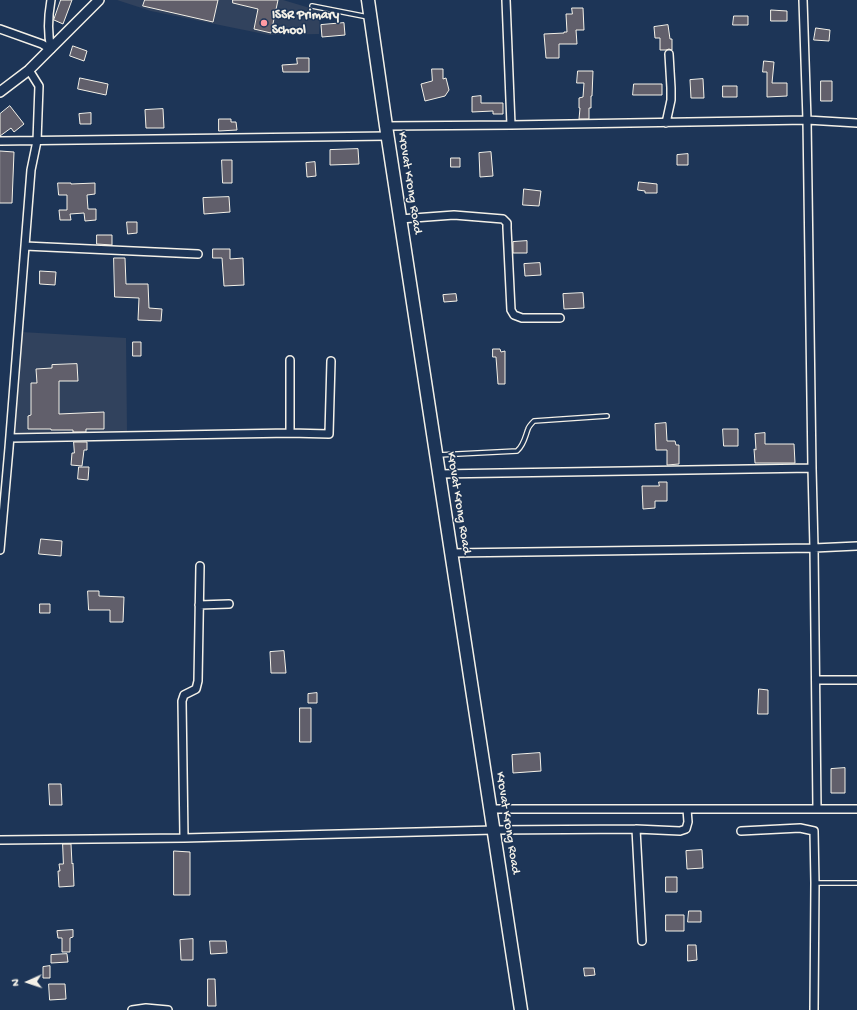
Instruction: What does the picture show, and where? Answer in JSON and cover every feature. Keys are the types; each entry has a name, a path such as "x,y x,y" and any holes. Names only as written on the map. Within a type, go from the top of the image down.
{"highway":[{"name":"Krovat Krong Road","path":"368,0 521,1010"}],"street":[{"path":"50,49 48,39 48,20 51,0"},
{"path":"0,92 29,70 99,0"},
{"path":"506,0 511,125"},
{"path":"803,0 807,120 812,468 817,680 817,809"},
{"path":"0,30 42,44 50,49"},
{"path":"666,123 672,88 670,54"},
{"path":"0,545 10,438 30,170 37,141 38,86 29,70"},
{"path":"0,141 387,131 511,125 807,120 857,123"},
{"path":"400,219 454,216 503,219 507,223 508,228 511,310 514,315 522,318 560,318"},
{"path":"25,246 198,254"},
{"path":"290,360 290,433"},
{"path":"10,438 290,433 329,434 331,361"},
{"path":"439,474 812,468"},
{"path":"452,553 814,548 857,546"},
{"path":"184,838 182,702 184,695 196,689 198,681 200,566"},
{"path":"200,605 229,604"},
{"path":"817,680 857,680"},
{"path":"491,810 857,808"},
{"path":"0,840 184,838 494,830 636,829 680,831 686,829 688,822 687,809"},
{"path":"741,831 800,828 814,831 814,1010"},
{"path":"636,829 642,941"},
{"path":"132,1010 146,1008 168,1010"}],"lane":[{"path":"312,6 371,18"},
{"path":"437,455 517,451 521,448 525,440 528,427 534,421 607,416"},
{"path":"815,883 857,883"}],"shaded area":[{"name":"ISSR Primary School","path":"117,0 283,0 320,11 319,34 269,35 151,11"},
{"path":"21,332 126,338 127,431 13,433"}],"building":[{"path":"61,0 72,0 63,24 54,20"},
{"path":"145,0 218,0 213,22 143,6"},
{"path":"233,0 278,0 271,33 254,29 258,9 233,3"},
{"path":"572,8 583,8 584,30 576,30 577,44 559,44 559,58 546,58 544,34 567,32 566,14 572,14"},
{"path":"771,10 787,11 787,21 771,21"},
{"path":"734,16 748,16 748,25 733,25"},
{"path":"344,23 345,35 322,37 321,25"},
{"path":"668,25 670,39 672,39 672,50 660,50 660,38 655,38 654,27"},
{"path":"816,28 830,30 829,41 814,40"},
{"path":"73,46 87,51 84,61 70,56"},
{"path":"297,58 309,58 309,72 283,72 282,65 297,64"},
{"path":"764,61 774,62 772,83 787,83 787,96 767,97 767,72 763,72"},
{"path":"432,69 443,69 443,79 446,78 449,90 445,96 425,101 421,84 432,81"},
{"path":"578,71 593,71 589,119 579,119 579,98 583,97 584,83 577,83"},
{"path":"80,78 108,84 106,95 78,89"},
{"path":"703,79 704,98 691,98 690,80"},
{"path":"821,81 832,81 832,101 821,101"},
{"path":"634,84 662,84 662,95 633,95"},
{"path":"723,86 737,86 737,97 723,97"},
{"path":"481,96 481,103 503,103 503,114 493,114 493,111 472,112 472,97"},
{"path":"10,106 24,124 14,132 11,128 0,136 0,114"},
{"path":"163,109 164,128 146,128 145,110"},
{"path":"91,113 91,124 80,124 79,114"},
{"path":"219,119 231,119 231,122 236,122 237,130 219,131"},
{"path":"358,149 359,164 330,165 330,150"},
{"path":"0,151 14,152 12,203 0,203"},
{"path":"491,152 493,176 480,177 479,153"},
{"path":"688,154 688,165 677,165 677,155"},
{"path":"451,158 460,158 460,167 451,167"},
{"path":"222,160 232,160 232,183 223,183"},
{"path":"315,162 316,176 307,177 306,163"},
{"path":"639,182 657,184 657,193 645,193 645,191 638,190"},
{"path":"58,183 95,183 95,194 87,195 88,209 96,209 96,220 85,221 84,213 70,214 71,220 60,220 59,210 67,210 67,195 59,195"},
{"path":"524,189 541,191 539,206 523,205"},
{"path":"229,197 230,212 204,214 203,198"},
{"path":"127,222 137,222 137,233 128,234"},
{"path":"97,235 112,235 112,245 97,244"},
{"path":"527,241 527,253 513,253 513,242"},
{"path":"213,249 230,249 230,259 243,258 244,285 224,286 222,258 213,258"},
{"path":"114,258 125,258 126,284 148,284 149,308 162,309 161,321 138,320 139,298 115,297"},
{"path":"540,263 541,275 525,276 524,264"},
{"path":"40,271 56,272 55,285 40,284"},
{"path":"583,293 584,308 564,309 563,294"},
{"path":"456,294 457,301 444,302 443,295"},
{"path":"133,342 141,342 141,356 133,356"},
{"path":"493,349 500,349 501,352 505,351 505,384 498,384 496,357 493,357"},
{"path":"77,364 78,381 59,381 59,414 104,412 104,429 86,429 86,432 73,432 73,430 28,429 28,416 31,415 31,383 37,383 36,369 52,368 52,365"},
{"path":"666,423 667,441 675,441 676,445 679,445 679,464 667,465 667,450 656,450 655,424"},
{"path":"723,429 738,429 738,446 724,446"},
{"path":"765,433 765,444 794,444 795,463 755,463 755,434"},
{"path":"74,442 87,442 87,450 84,450 82,466 71,465 72,453 74,453"},
{"path":"79,467 89,467 88,480 78,479"},
{"path":"659,482 667,482 667,501 655,501 655,508 643,509 642,486 659,486"},
{"path":"41,539 62,541 61,556 39,554"},
{"path":"88,591 99,591 99,596 124,597 123,622 110,622 110,610 89,610"},
{"path":"40,604 50,604 50,613 40,613"},
{"path":"284,651 286,673 271,673 270,652"},
{"path":"759,689 768,690 768,714 758,714"},
{"path":"317,693 317,703 308,703 308,694"},
{"path":"300,708 311,708 311,742 300,742"},
{"path":"540,753 541,771 513,773 512,755"},
{"path":"845,768 845,793 831,793 831,769"},
{"path":"49,784 61,784 62,805 50,805"},
{"path":"63,844 71,844 74,886 59,887 58,871 60,871 59,864 63,864"},
{"path":"702,850 703,868 687,869 686,851"},
{"path":"174,851 190,852 190,895 174,895"},
{"path":"666,877 677,877 677,892 666,892"},
{"path":"689,911 701,911 701,922 688,922"},
{"path":"666,915 684,915 684,931 666,931"},
{"path":"73,930 73,937 70,938 70,952 62,952 62,938 58,938 57,931"},
{"path":"193,939 193,960 181,960 180,940"},
{"path":"210,941 226,941 227,953 211,954"},
{"path":"688,945 696,945 697,960 688,961"},
{"path":"67,954 68,962 51,963 51,955"},
{"path":"50,966 50,978 43,978 43,967"},
{"path":"584,968 594,968 595,975 585,976"},
{"path":"208,979 215,979 216,1006 208,1006"},
{"path":"49,984 65,984 66,999 50,1000"}],"place":[{"name":"ISSR Primary School","path":"264,23"}]}
